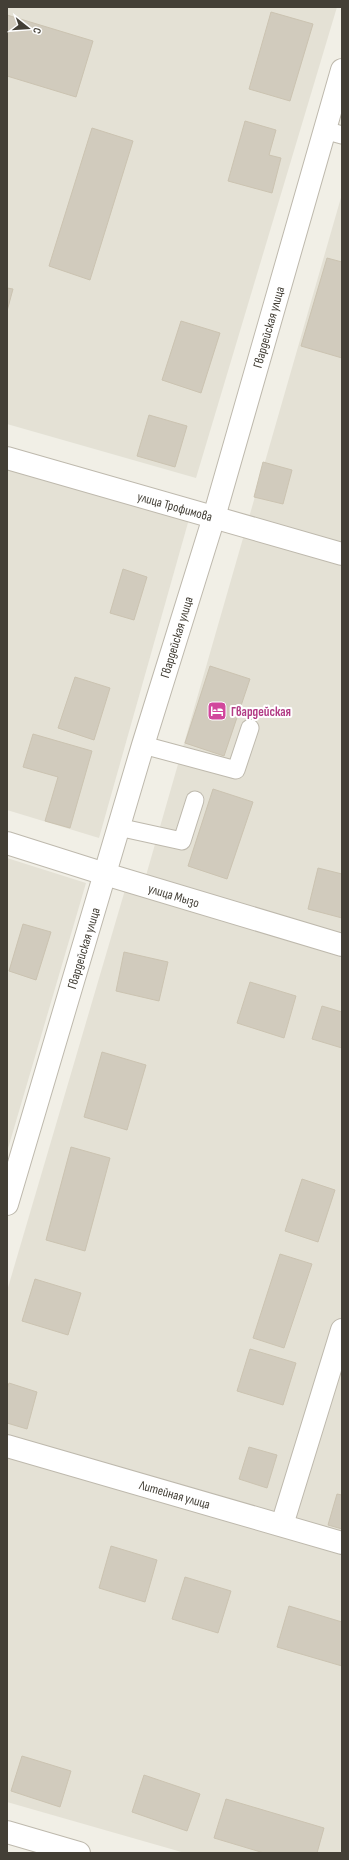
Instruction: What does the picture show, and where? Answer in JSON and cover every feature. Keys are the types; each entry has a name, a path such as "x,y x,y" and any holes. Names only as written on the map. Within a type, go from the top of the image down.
{"street":[{"name":"Гвардейская улица","path":"7,1204 142,745 333,133 342,70"},
{"name":"улица Трофимова","path":"7,458 342,554"},
{"name":"улица Мызо","path":"7,843 105,874 342,944"},
{"path":"282,1525 342,1330"},
{"name":"Литейная улица","path":"7,1446 342,1543"},
{"path":"7,1832 79,1853"}],"lane":[{"path":"142,745 236,770 250,728"},
{"path":"118,827 182,842 195,800"}],"shaded area":[{"path":"7,7 337,7 196,478 7,424"},
{"path":"342,194 342,943 143,886"},
{"path":"7,460 191,512 99,838 7,810"},
{"path":"7,858 86,883 7,1152"},
{"path":"125,890 342,951 342,1853 185,1853 7,1802 7,1291"}],"building":[{"path":"271,12 313,24 290,101 249,89"},
{"path":"7,15 93,41 76,97 7,76"},
{"path":"245,121 276,130 269,155 281,158 272,193 228,181"},
{"path":"92,128 133,141 90,280 49,266"},
{"path":"327,258 342,262 342,358 301,346"},
{"path":"7,288 13,289 7,311"},
{"path":"181,321 220,333 201,393 162,380"},
{"path":"149,415 187,426 175,467 137,456"},
{"path":"263,462 292,470 283,504 254,497"},
{"path":"123,569 147,577 134,620 110,613"},
{"name":"Гвардейская","path":"210,666 250,679 224,756 185,743"},
{"path":"75,677 110,688 94,740 58,728"},
{"path":"33,734 92,751 70,828 45,821 58,777 23,767"},
{"path":"213,789 253,802 227,879 188,866"},
{"path":"318,868 342,874 342,918 308,909"},
{"path":"23,924 51,932 36,980 9,971"},
{"path":"124,952 168,962 159,1001 116,991"},
{"path":"250,982 296,996 284,1038 237,1023"},
{"path":"322,1006 342,1012 342,1048 312,1039"},
{"path":"102,1052 146,1065 127,1130 84,1117"},
{"path":"71,1147 110,1158 85,1251 46,1240"},
{"path":"302,1179 335,1190 318,1242 285,1231"},
{"path":"280,1254 312,1264 284,1348 253,1338"},
{"path":"35,1279 81,1293 68,1335 22,1321"},
{"path":"250,1349 296,1363 283,1405 237,1391"},
{"path":"9,1383 37,1392 27,1429 7,1423 7,1389"},
{"path":"249,1447 277,1455 267,1488 239,1479"},
{"path":"337,1494 342,1495 342,1529 328,1525"},
{"path":"111,1546 157,1560 145,1602 99,1588"},
{"path":"185,1577 231,1591 218,1633 172,1619"},
{"path":"289,1606 342,1622 342,1666 277,1647"},
{"path":"22,1756 71,1771 60,1807 11,1791"},
{"path":"144,1775 200,1794 187,1831 132,1812"},
{"path":"226,1799 324,1828 317,1853 264,1853 214,1838"}],"place":[{"name":"Гвардейская","path":"217,711"}]}
